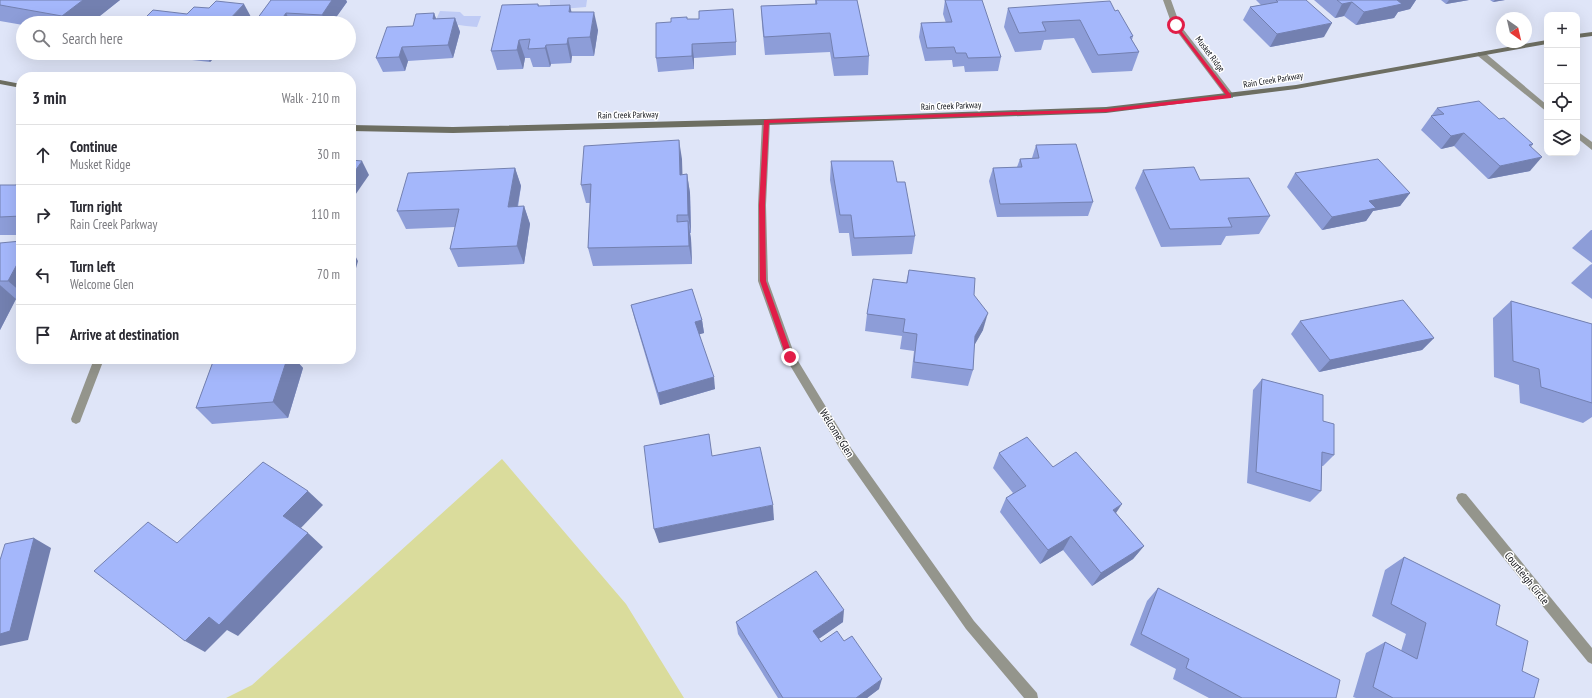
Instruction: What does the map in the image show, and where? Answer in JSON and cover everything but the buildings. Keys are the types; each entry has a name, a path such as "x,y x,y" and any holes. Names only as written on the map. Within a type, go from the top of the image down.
{"street":[{"name":"Musket Ridge","path":"1167,0 1176,25 1230,96"},
{"path":"1580,36 1592,34"},
{"name":"Rain Creek Parkway","path":"356,128 453,130 766,122 1106,110 1296,87 1544,43"},
{"path":"1481,54 1544,106"},
{"path":"0,82 16,85"},
{"name":"Welcome Glen","path":"766,122 762,205 763,281 790,357 847,450 970,625 1032,698"},
{"path":"1580,137 1592,147"},
{"path":"76,418 97,364"},
{"name":"Courtleigh Circle","path":"1462,498 1592,658"}],"green space":[{"path":"502,459 626,604 684,698 226,698 252,685"}],"water":[{"path":"550,0 587,0 586,7 550,10"},
{"path":"440,11 460,12 464,16 481,16 477,27 435,22"}],"route":[{"path":"790,357 763,281 762,205 766,122 1106,110 1230,96 1176,25"}]}
